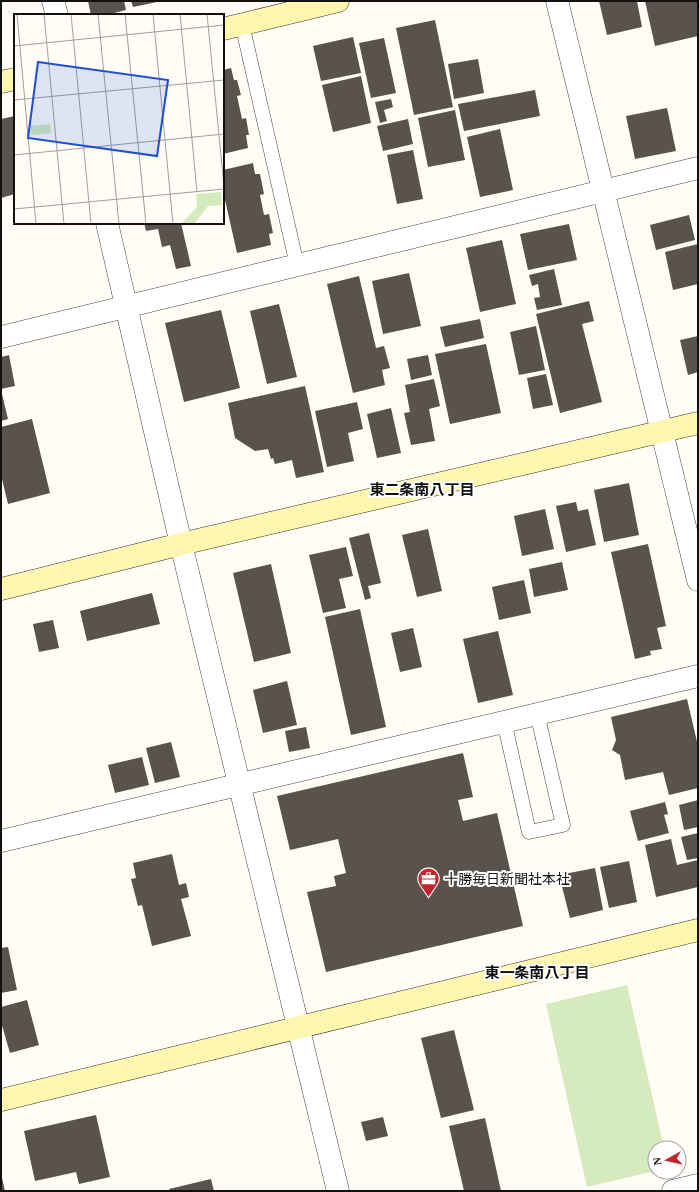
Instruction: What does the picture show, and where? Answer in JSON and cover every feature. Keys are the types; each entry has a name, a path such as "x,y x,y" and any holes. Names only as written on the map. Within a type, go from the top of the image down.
{"street":[{"path":"53,1 56,14"},
{"path":"232,27 338,1"},
{"path":"557,1 605,190 698,580"},
{"path":"1,82 14,79"},
{"path":"1,337 698,168"},
{"path":"107,224 181,544 338,1191"},
{"path":"1,589 181,544 698,423"},
{"path":"1,841 240,783 698,676"},
{"path":"1,1100 698,930"},
{"path":"673,1191 698,1185"}],"lane":[{"path":"232,27 297,265"},
{"path":"504,721 529,832 543,829 563,824 537,713"}],"green space":[{"path":"627,985 662,1140 647,1140 647,1173 587,1187 546,1004"}],"building":[{"path":"88,1 124,1 126,10 110,14 91,14"},
{"path":"131,1 157,1 157,2 133,7"},
{"path":"599,1 637,1 642,27 607,35"},
{"path":"645,1 698,1 698,36 655,46"},
{"path":"435,20 453,107 414,115 396,28"},
{"path":"353,37 361,73 321,81 313,46"},
{"path":"384,38 396,93 371,98 359,43"},
{"path":"478,59 484,93 454,99 448,64"},
{"path":"231,68 234,80 237,80 241,95 237,96 242,119 246,118 249,135 246,135 248,148 224,154 224,70"},
{"path":"361,76 371,123 333,132 322,85"},
{"path":"535,90 540,116 464,131 458,104"},
{"path":"391,99 393,107 384,110 387,121 380,123 375,102"},
{"path":"667,108 676,151 635,159 626,116"},
{"path":"455,110 465,160 428,167 418,118"},
{"path":"14,116 14,194 1,198 1,119"},
{"path":"408,119 413,144 383,151 377,126"},
{"path":"500,129 513,190 480,197 467,137"},
{"path":"413,150 423,199 397,204 387,155"},
{"path":"253,163 255,174 260,174 264,194 260,195 264,215 269,214 273,233 269,234 271,245 237,253 224,195 224,170"},
{"path":"689,215 695,240 656,250 650,225"},
{"path":"144,224 181,224 191,266 176,269 170,245 162,247 158,229 146,231"},
{"path":"569,224 577,260 528,270 520,234"},
{"path":"502,240 516,304 480,312 466,248"},
{"path":"698,244 698,284 673,290 665,252"},
{"path":"554,269 562,305 537,310 534,298 540,297 538,284 532,286 529,275"},
{"path":"409,273 421,326 383,334 372,281"},
{"path":"359,276 376,348 384,346 390,368 382,370 385,385 353,393 327,284"},
{"path":"589,301 594,321 582,324 602,402 560,413 536,314"},
{"path":"279,304 297,377 267,384 250,311"},
{"path":"221,310 240,388 184,402 165,323"},
{"path":"480,319 484,338 445,347 440,327"},
{"path":"536,326 545,370 519,375 510,332"},
{"path":"698,336 698,372 688,375 680,340"},
{"path":"486,344 501,413 450,424 435,354"},
{"path":"9,355 15,386 1,389 1,357"},
{"path":"428,355 432,375 411,380 407,359"},
{"path":"546,374 553,405 533,409 527,378"},
{"path":"434,379 440,406 429,409 435,441 411,445 404,413 410,412 405,385"},
{"path":"305,386 324,472 296,478 292,460 275,464 273,458 271,459 268,449 255,451 235,438 228,403"},
{"path":"1,390 8,419 1,421"},
{"path":"357,402 363,429 348,433 354,461 327,467 315,411"},
{"path":"391,408 401,453 377,458 367,414"},
{"path":"32,419 50,493 8,504 1,475 1,427"},
{"path":"629,483 639,535 604,542 594,490"},
{"path":"576,502 578,511 588,509 596,545 566,552 556,506"},
{"path":"545,509 554,549 522,556 514,516"},
{"path":"428,529 442,591 417,597 402,535"},
{"path":"369,533 381,583 368,586 371,598 365,600 349,538"},
{"path":"648,544 666,626 657,628 662,649 650,651 651,655 635,659 611,552"},
{"path":"346,547 353,576 339,579 346,608 323,613 309,555"},
{"path":"562,562 568,590 534,597 529,569"},
{"path":"271,564 291,653 254,662 233,573"},
{"path":"524,580 531,613 499,620 492,587"},
{"path":"152,593 160,624 87,641 80,611"},
{"path":"360,609 386,727 351,735 325,617"},
{"path":"53,620 59,648 39,652 33,624"},
{"path":"413,628 422,667 400,672 391,633"},
{"path":"498,631 513,695 478,703 463,639"},
{"path":"287,681 297,725 263,733 253,690"},
{"path":"687,699 698,746 698,788 669,795 663,772 625,780 620,755 612,750 616,740 611,717"},
{"path":"306,727 310,748 289,752 285,731"},
{"path":"171,742 180,777 155,783 146,748"},
{"path":"463,753 473,797 458,800 463,821 497,813 523,926 326,972 307,892 336,886 334,876 346,873 338,839 290,850 277,796"},
{"path":"142,757 149,785 115,793 108,765"},
{"path":"698,800 698,827 684,830 679,805"},
{"path":"665,802 668,814 664,815 669,833 638,841 630,811"},
{"path":"698,833 698,858 687,860 681,837"},
{"path":"671,839 677,865 698,860 698,887 656,897 645,845"},
{"path":"172,854 179,885 186,883 189,897 181,899 191,936 152,946 142,905 138,906 131,879 136,878 133,863"},
{"path":"629,861 637,902 609,908 600,867"},
{"path":"595,868 603,910 570,918 559,875"},
{"path":"8,947 17,990 1,993 1,948"},
{"path":"27,1000 39,1045 10,1053 1,1022 1,1007"},
{"path":"454,1030 474,1110 441,1118 421,1038"},
{"path":"96,1115 110,1177 79,1184 76,1172 35,1181 24,1131"},
{"path":"383,1117 388,1136 366,1141 361,1122"},
{"path":"485,1118 501,1191 464,1191 449,1126"},
{"path":"2,1178 5,1191 1,1191"},
{"path":"211,1179 214,1191 170,1191 169,1189"}],"place":[{"name":"十勝毎日新聞社本社","path":"429,898"}],"district":[{"name":"東二条南八丁目","path":"422,490"},
{"name":"東一条南八丁目","path":"537,973"}]}
